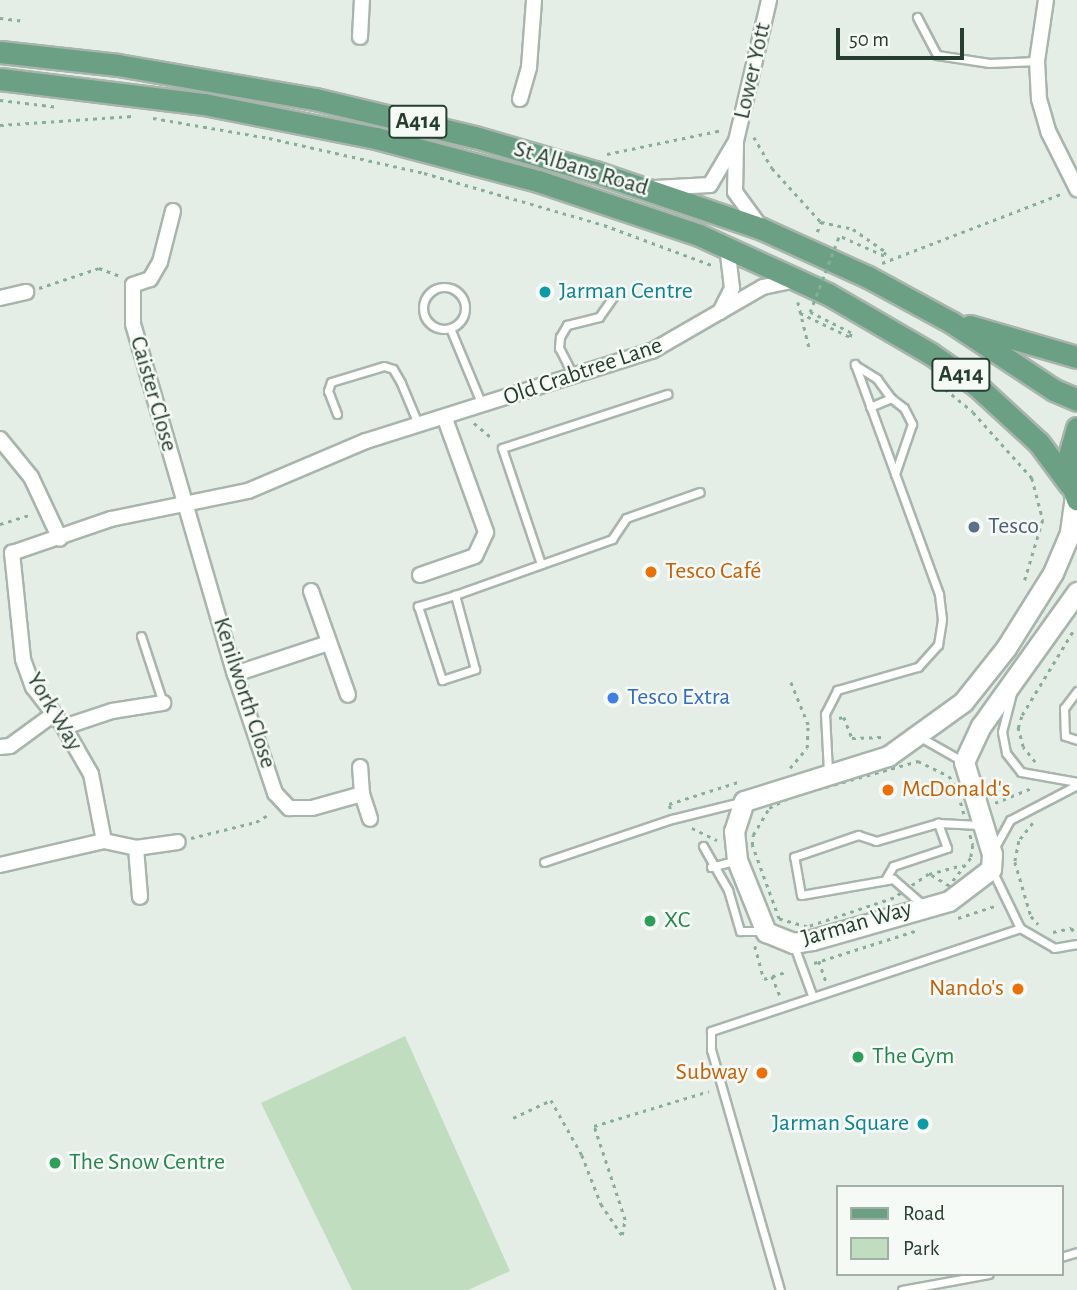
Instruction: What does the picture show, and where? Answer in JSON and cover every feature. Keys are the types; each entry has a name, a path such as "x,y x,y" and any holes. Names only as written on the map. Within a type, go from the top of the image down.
{"main road":[{"name":"St Albans Road","path":"0,52 131,67 315,99 475,137 644,189 762,229 951,321 1054,390 1077,400"},
{"name":"St Albans Road","path":"0,79 204,104 376,138 538,181 727,246 801,280 892,330 977,386 1039,443 1074,493"},
{"name":"A414","path":"951,321 1077,357"},
{"path":"1074,493 1067,456 1077,428"}],"street":[{"path":"360,37 362,0"},
{"path":"520,99 529,67 534,0"},
{"name":"Lower Yott","path":"644,189 710,185 736,141 743,120 769,0"},
{"path":"1046,0 1037,61 1039,99 1049,133 1076,189"},
{"name":"Lower Yott","path":"736,141 735,192 762,229"},
{"path":"133,285 149,279 160,262 173,211"},
{"path":"717,316 732,288 733,274 727,246"},
{"name":"Old Crabtree Lane","path":"186,501 248,491 324,457 464,414 652,351 717,316 763,287 801,280"},
{"name":"Caister Close","path":"133,285 133,324 186,501"},
{"path":"0,298 26,292"},
{"path":"420,575 475,556 486,532 445,419"},
{"path":"0,439 32,477 60,538"},
{"path":"744,801 796,789 828,772 888,756 920,737 963,702 1006,648 1053,573 1070,533 1074,493"},
{"name":"York Way","path":"104,841 98,793 64,727 51,716 33,687 23,659 6,552 60,538 111,519 186,501"},
{"name":"Kenilworth Close","path":"186,501 235,674 275,793 285,804"},
{"path":"311,591 348,695"},
{"path":"992,862 984,828 971,810 964,762 981,726 1077,592"},
{"path":"235,674 328,643"},
{"path":"64,727 112,712 163,703"},
{"path":"0,747 10,747 51,716"},
{"path":"360,767 362,794 370,819"},
{"path":"285,804 297,810 362,794"},
{"name":"Jarman Way","path":"744,801 734,831 737,860 766,932 793,943 924,905 949,901 992,862"},
{"path":"0,865 104,841 136,848 178,842"},
{"path":"136,848 140,897"}],"lane":[{"path":"918,17 937,55 989,63 1037,61"},
{"path":"437,288 451,289 462,298 464,312 450,328 438,328 424,314 427,296 437,288"},
{"path":"575,377 559,348 560,337 567,325 599,317 616,293"},
{"path":"450,328 483,407"},
{"path":"828,772 825,721 837,690 918,667 938,645 942,619 939,594 895,475 870,407 855,364 877,379 891,398 904,408 912,424 895,475"},
{"path":"337,414 328,391 331,382 384,366 393,369 419,426"},
{"path":"541,564 502,448 667,394"},
{"path":"870,407 891,398"},
{"path":"455,595 475,669 442,680 418,606 612,540 626,518 700,492"},
{"path":"141,636 163,703"},
{"path":"1017,676 1002,732 1006,753 1021,772 1077,783"},
{"path":"1077,692 1065,708 1065,736 1077,740"},
{"path":"920,737 964,762"},
{"path":"1077,783 1010,820 992,862 1020,928 1054,948 1077,944"},
{"path":"544,862 672,819 744,801"},
{"path":"924,905 893,878 801,895 794,857 858,835 876,841 938,823 950,827 975,822 984,828"},
{"path":"886,880 893,866 947,848 938,823"},
{"path":"703,846 711,867 728,890 740,931 766,932"},
{"path":"711,867 737,860"},
{"path":"780,1290 711,1050 710,1031 1020,928"},
{"path":"793,943 812,995"},
{"path":"902,1290 978,1276"}],"path":[{"path":"0,18 25,21"},
{"path":"0,100 68,108"},
{"path":"0,125 136,116 95,111"},
{"path":"149,118 269,138 424,173 604,225 733,274"},
{"path":"743,120 772,168 821,222 853,229 886,253 884,256 839,236 810,312 851,333 849,337 800,313"},
{"path":"872,267 1076,189"},
{"path":"814,241 821,222"},
{"path":"825,246 835,251"},
{"path":"26,292 99,268 133,285"},
{"path":"810,351 797,297 856,329"},
{"path":"937,383 973,412 1032,478 1040,499 1042,533 1020,590"},
{"path":"464,414 502,448"},
{"path":"0,524 46,510"},
{"path":"790,681 808,724 807,748 790,766 796,789"},
{"path":"808,724 844,717 852,738 887,736"},
{"path":"971,810 1034,787"},
{"path":"178,842 256,822 285,804"},
{"path":"929,874 964,865"},
{"path":"997,905 1004,933"},
{"path":"819,961 829,991"},
{"path":"772,976 784,1005"},
{"path":"513,1118 551,1100 582,1155 601,1204 622,1235 625,1220 594,1126 722,1087"}],"green space":[{"path":"405,1036 510,1271 468,1290 352,1290 261,1103"}],"place":[{"name":"Jarman Centre","path":"545,292"},
{"name":"Tesco","path":"974,527"},
{"name":"Tesco Café","path":"651,572"},
{"name":"Tesco Extra","path":"613,698"},
{"name":"McDonald's","path":"888,790"},
{"name":"XC","path":"650,921"},
{"name":"Nando's","path":"1018,989"},
{"name":"The Gym","path":"858,1057"},
{"name":"Subway","path":"762,1073"},
{"name":"Jarman Square","path":"923,1124"},
{"name":"The Snow Centre","path":"55,1163"}]}
